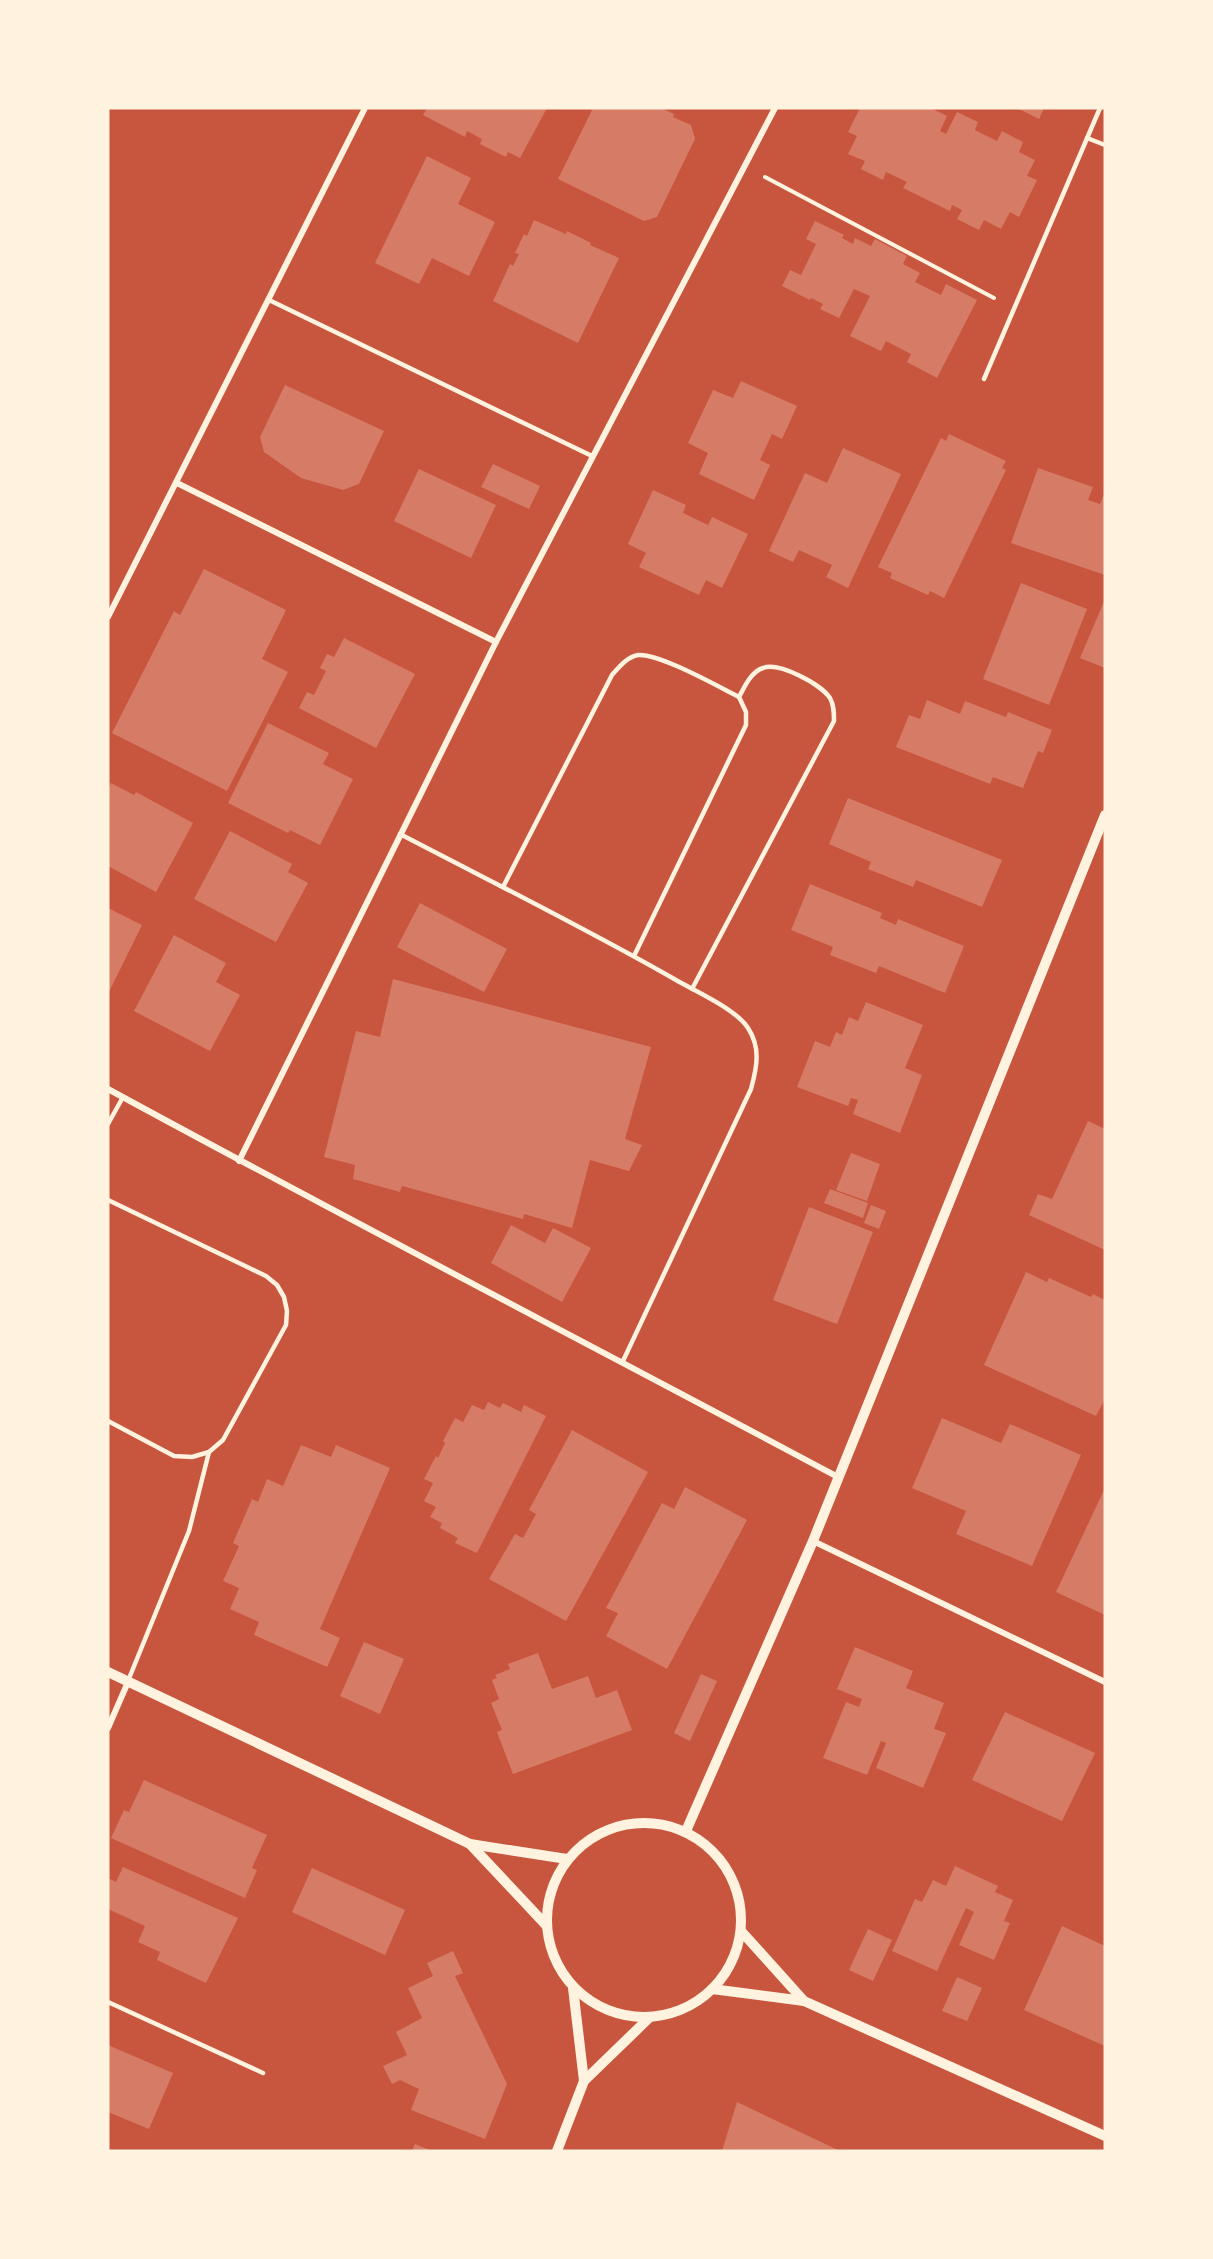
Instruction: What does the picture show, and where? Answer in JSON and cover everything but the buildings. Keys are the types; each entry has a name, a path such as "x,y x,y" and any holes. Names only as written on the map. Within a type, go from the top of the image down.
{"street":[{"path":"108,617 365,108"},
{"path":"238,1161 496,642 776,108"},
{"path":"177,483 496,642"},
{"path":"686,1831 813,1541 1105,815"},
{"path":"108,1089 238,1161 622,1361 838,1477"},
{"path":"813,1541 1105,1682"},
{"path":"108,1672 470,1844 567,1859"},
{"path":"108,1728 128,1682"},
{"path":"654,1822 686,1831 711,1848 730,1872 740,1901 741,1931 736,1953 726,1972 712,1989 694,2003 672,2013 650,2017 621,2015 596,2005 573,1988 554,1959 546,1925 550,1890 567,1859 592,1837 622,1824 654,1822"},
{"path":"470,1844 546,1925"},
{"path":"741,1931 804,2001"},
{"path":"573,1988 584,2081"},
{"path":"712,1989 804,2001 1105,2136"},
{"path":"557,2151 584,2081 650,2017"}],"lane":[{"path":"984,379 1100,108"},
{"path":"1087,138 1105,145"},
{"path":"269,300 592,456"},
{"path":"503,887 612,675 624,662 639,655 660,659 739,697 746,712 747,725 634,956"},
{"path":"692,989 834,721 834,708 829,697 818,687 796,674 774,666 764,667 754,672 739,697"},
{"path":"400,834 634,956 724,1007 747,1026 755,1044 758,1064 751,1089 622,1361"},
{"path":"108,1124 123,1097"},
{"path":"108,1200 266,1276 277,1285 284,1297 287,1311 286,1325 223,1440 209,1452 192,1457 174,1456 108,1421"},
{"path":"128,1682 189,1531 209,1452"},
{"path":"108,2002 263,2073"}],"path":[{"path":"745,166 1014,308"}]}
